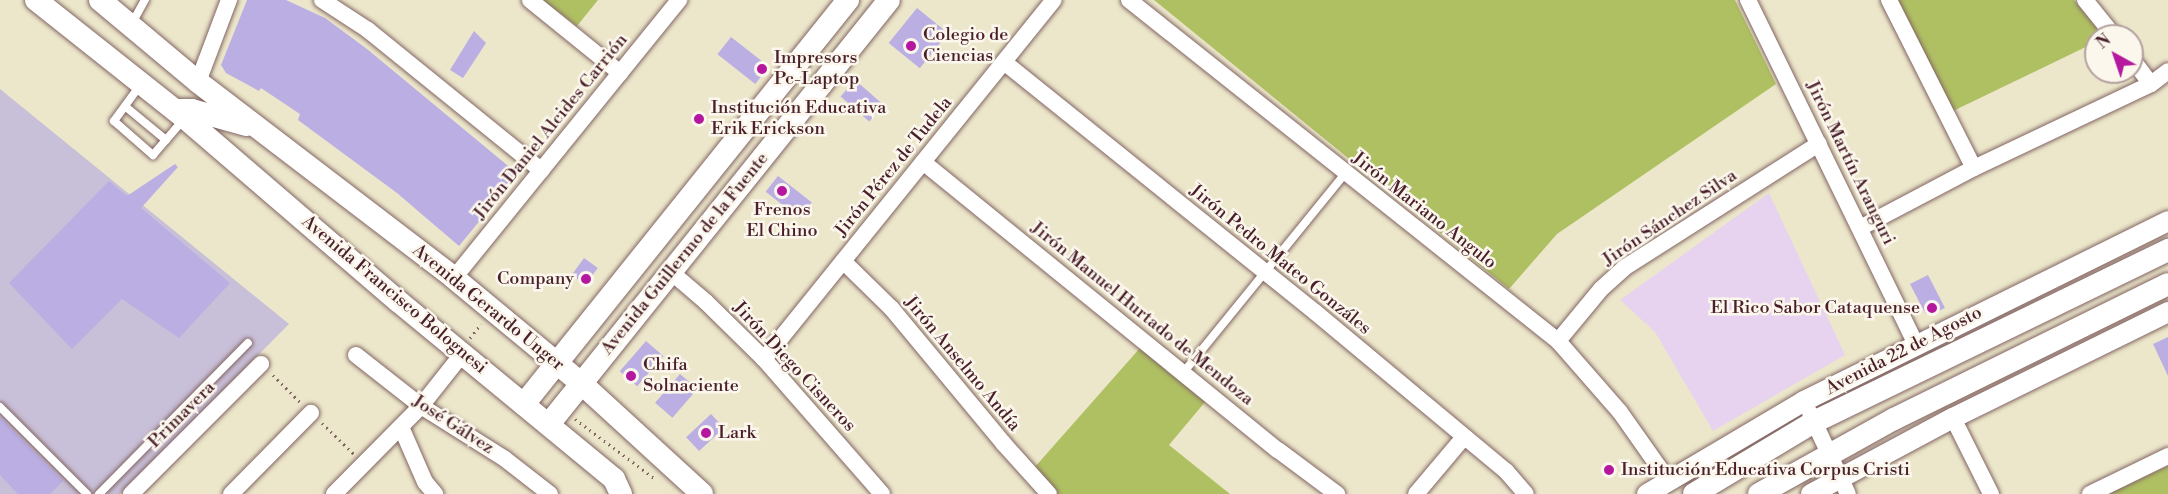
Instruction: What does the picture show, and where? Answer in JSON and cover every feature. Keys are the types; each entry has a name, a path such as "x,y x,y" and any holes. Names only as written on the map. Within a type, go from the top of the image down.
{"main road":[{"name":"Avenida Gerardo Unger","path":"36,0 141,84 184,112 239,122 265,132"},
{"name":"Avenida Gerardo Unger","path":"100,0 198,82 454,278 581,383 702,494"},
{"name":"Avenida Guillermo de la Fuente","path":"525,404 849,0"},
{"name":"Avenida Guillermo de la Fuente","path":"549,424 889,0"},
{"name":"Avenida Francisco Bolognesi","path":"184,112 461,352 549,424 618,486"},
{"name":"Avenida 22 de Agosto","path":"1694,494 1814,422 2168,250"},
{"path":"1759,494 1894,419 2168,284"}],"street":[{"path":"198,82 229,0"},
{"path":"322,0 368,30 541,170"},
{"path":"530,0 620,73"},
{"name":"Jirón Daniel Alcides Carrión","path":"454,278 679,0"},
{"name":"Jirón Pérez de Tudela","path":"764,359 1054,0"},
{"name":"Jirón Mariano Angulo","path":"1129,0 1345,174 1558,341 1620,412 1668,480"},
{"name":"Jirón Martín Aranguri","path":"1748,0 1916,344"},
{"path":"1889,0 1974,168"},
{"path":"2085,0 2104,24"},
{"name":"Jirón Pedro Mateo Gonzáles","path":"1004,62 1506,471 1526,494"},
{"path":"1860,228 1974,168 2151,84 2168,71"},
{"path":"2144,75 2151,84"},
{"name":"Jirón Sánchez Silva","path":"1558,341 1601,289 1624,268 1818,144"},
{"name":"Jirón Manuel Hurtado de Mendoza","path":"923,162 1183,373 1337,494"},
{"name":"Avenida 22 de Agosto","path":"1647,494 1804,401 2168,221"},
{"name":"Jirón Anselmo Andía","path":"843,261 892,309 1004,444 1049,494"},
{"name":"Jirón Diego Cisneros","path":"671,272 764,359 882,494"},
{"path":"1811,494 1844,486 1953,418 2168,312"},
{"path":"334,494 421,406 461,352"},
{"name":"José Gálvez","path":"356,355 421,406 505,459 550,494"},
{"name":"Primavera","path":"131,494 261,364"},
{"path":"1804,401 1844,486"},
{"path":"231,494 311,413"},
{"path":"1953,418 1991,494"},
{"path":"401,427 425,482 435,494"},
{"path":"1416,494 1464,437"},
{"path":"2090,494 2168,456"}],"lane":[{"path":"130,26 145,0"},
{"path":"141,84 114,121 153,155 184,112"},
{"path":"126,107 166,140"},
{"path":"1183,373 1345,174"},
{"path":"99,494 248,343"},
{"path":"0,407 87,494"}],"path":[{"path":"461,352 492,310"},
{"path":"630,459 661,483"}],"shaded area":[{"path":"0,89 289,324 120,494 0,494"},
{"path":"1769,193 1845,355 1713,431 1655,332 1620,300"}],"green space":[{"path":"543,0 598,0 577,26"},
{"path":"1154,0 1735,0 1776,84 1557,234 1509,289"},
{"path":"1898,0 2074,0 2093,24 2084,24 2084,48 1953,111"},
{"path":"1140,348 1205,402 1169,445 1230,494 1057,494 1034,468"},
{"path":"2168,466 2168,494 2108,494"}],"building":[{"path":"247,0 286,0 325,18 367,49 518,174 459,246 397,193 298,120 300,114 261,88 259,91 226,73 221,65"},
{"path":"917,8 948,33 920,68 889,43"},
{"path":"474,31 486,43 463,78 450,70"},
{"path":"731,37 769,67 755,84 717,54"},
{"path":"855,80 884,105 869,122 841,97"},
{"path":"175,164 178,167 141,208 230,283 179,338 122,299 72,349 9,283 109,181 127,196"},
{"path":"778,176 812,202 800,218 766,192"},
{"path":"584,258 598,268 585,285 572,275"},
{"path":"1928,275 1945,308 1930,315 1925,313 1910,284"},
{"path":"2168,337 2168,376 2153,344"},
{"path":"646,341 663,356 637,386 620,371"},
{"path":"680,374 697,389 672,418 655,403"},
{"name":"Lark","path":"711,414 724,428 699,451 686,437"},
{"path":"0,417 63,481 50,494 18,494 0,475"}],"place":[{"name":"Colegio de Ciencias","path":"911,46"},
{"name":"Impresors Pc-Laptop","path":"762,69"},
{"name":"Institución Educativa Erik Erickson","path":"699,119"},
{"name":"Frenos El Chino","path":"782,191"},
{"name":"Company","path":"586,279"},
{"name":"El Rico Sabor Cataquense","path":"1932,308"},
{"name":"Chifa Solnaciente","path":"631,376"},
{"name":"Lark","path":"706,433"},
{"name":"Institución Educativa Corpus Cristi","path":"1609,470"}]}
